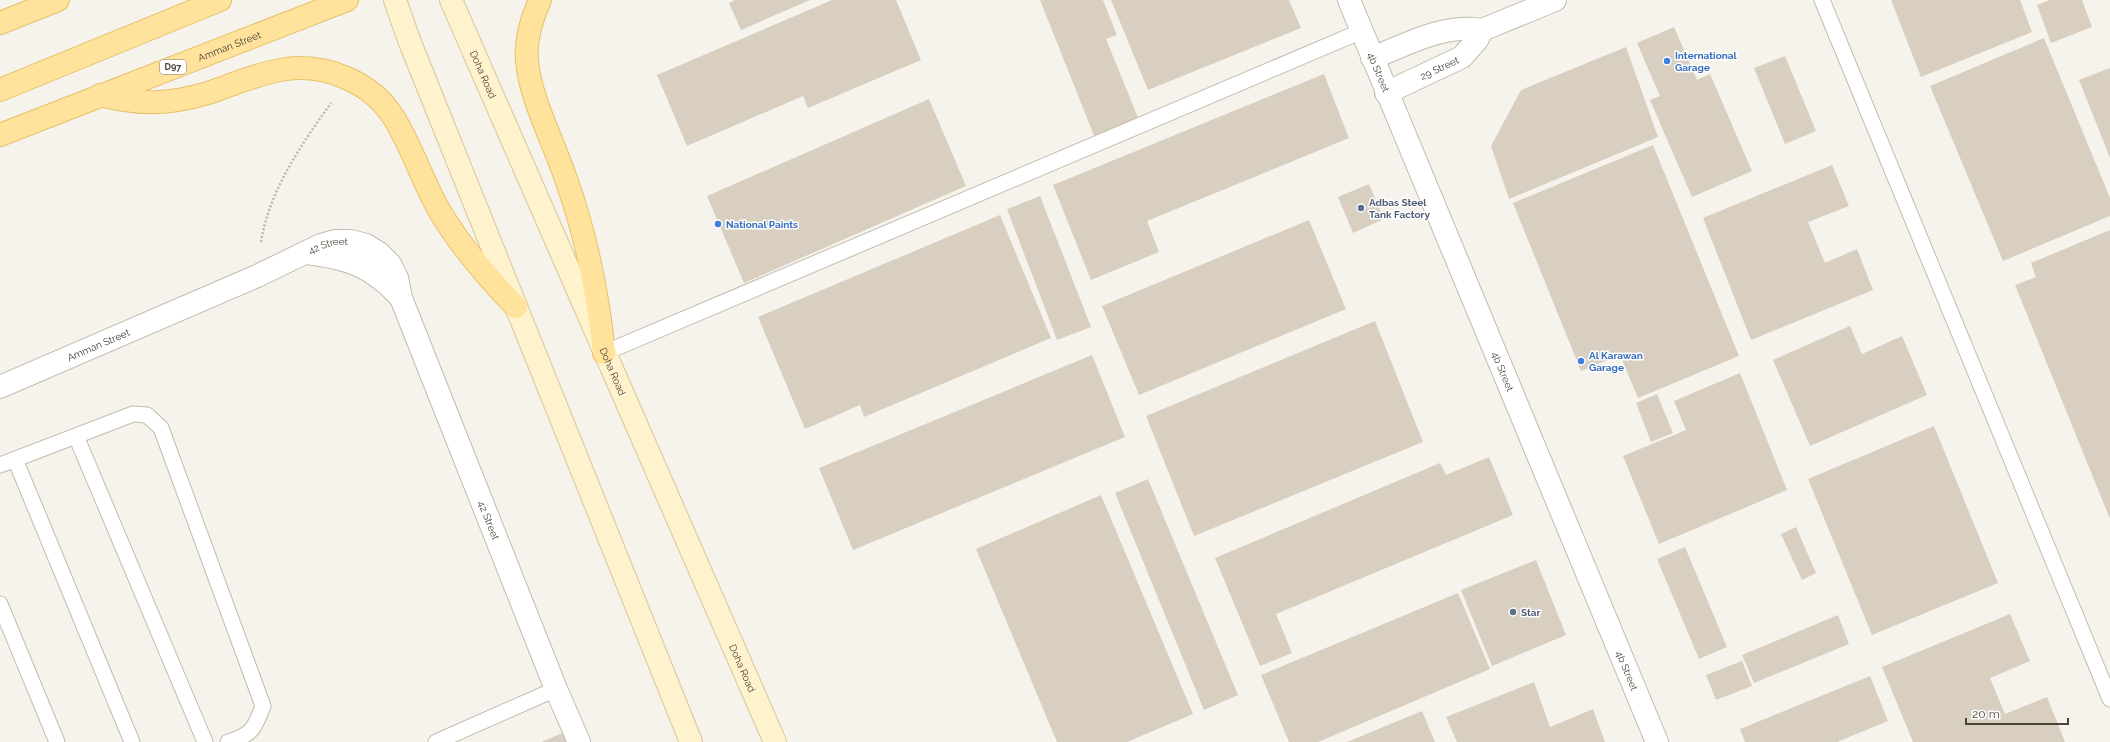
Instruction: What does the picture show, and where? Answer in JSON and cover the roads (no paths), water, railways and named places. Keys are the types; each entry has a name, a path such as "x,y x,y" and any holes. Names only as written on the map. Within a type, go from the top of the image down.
{"main road":[{"path":"0,23 58,0"},
{"path":"0,90 220,0"},
{"name":"Amman Street","path":"0,135 347,0"},
{"path":"395,0 412,47 691,742"},
{"name":"Doha Road","path":"451,0 775,742"},
{"path":"540,0 532,18 527,39 527,62 531,83 567,181 590,262 599,306 604,353"},
{"path":"100,95 129,102 175,100 206,93 261,74 306,68 325,71 348,78 378,100 393,116 406,139 438,208 451,230 481,270 516,307"}],"street":[{"name":"4b Street","path":"1349,0 1386,93 1657,742"},
{"path":"1372,58 1450,30 1471,28 1482,30 1555,0"},
{"name":"29 Street","path":"1386,93 1462,57 1477,40 1482,30"},
{"name":"Amman Street","path":"0,387 307,253"},
{"name":"42 Street","path":"307,253 328,256 367,269 384,280 400,298 556,689 579,742"}],"lane":[{"path":"1822,0 2110,699"},
{"path":"604,353 1362,31"},
{"path":"0,465 133,414 147,415 161,428 263,706 257,723 245,737 228,742"},
{"path":"76,436 205,742"},
{"path":"15,459 132,742"},
{"path":"0,604 57,742"},
{"path":"436,742 556,689"}],"place":[{"name":"International Garage","path":"1667,61"},
{"name":"Adbas Steel Tank Factory","path":"1361,208"},
{"name":"National Paints","path":"718,224"},
{"name":"Al Karawan Garage","path":"1581,361"},
{"name":"Star","path":"1513,612"}]}
